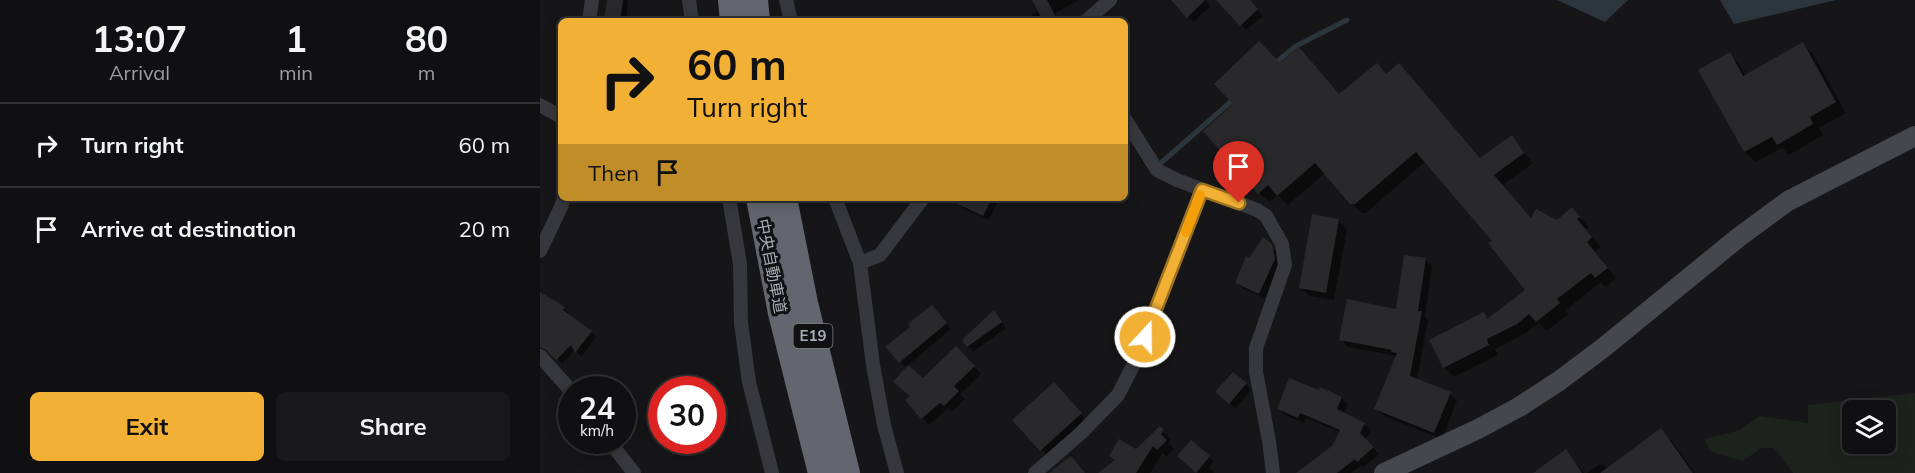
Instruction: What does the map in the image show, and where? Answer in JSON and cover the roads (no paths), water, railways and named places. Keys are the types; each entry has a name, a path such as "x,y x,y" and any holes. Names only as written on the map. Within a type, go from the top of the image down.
{"highway":[{"path":"731,0 733,18"},
{"path":"755,0 757,18"},
{"name":"中央自動車道","path":"760,201 781,313 821,473"},
{"name":"中央自動車道","path":"785,201 805,303 847,473"}],"street":[{"path":"589,18 592,0"},
{"path":"690,0 692,18"},
{"path":"786,0 790,18"},
{"path":"1089,18 1110,0"},
{"path":"540,105 558,115"},
{"path":"1128,124 1157,170 1202,190 1257,210 1266,216 1282,244 1285,265 1256,348 1256,372 1273,473"},
{"path":"1384,473 1478,429 1559,381 1739,237 1788,201 1915,136"},
{"path":"1035,473 1081,433 1118,395 1137,358 1202,190"},
{"path":"540,251 563,201"},
{"path":"730,201 740,264 741,323 749,382 772,473"},
{"path":"836,201 860,263 873,365 884,425 897,473"},
{"path":"860,263 880,255 921,201"},
{"path":"540,356 558,376"},
{"path":"619,454 634,473"}],"waterway":[{"path":"1274,64 1296,46 1347,20"},
{"path":"1162,162 1235,98"}]}
